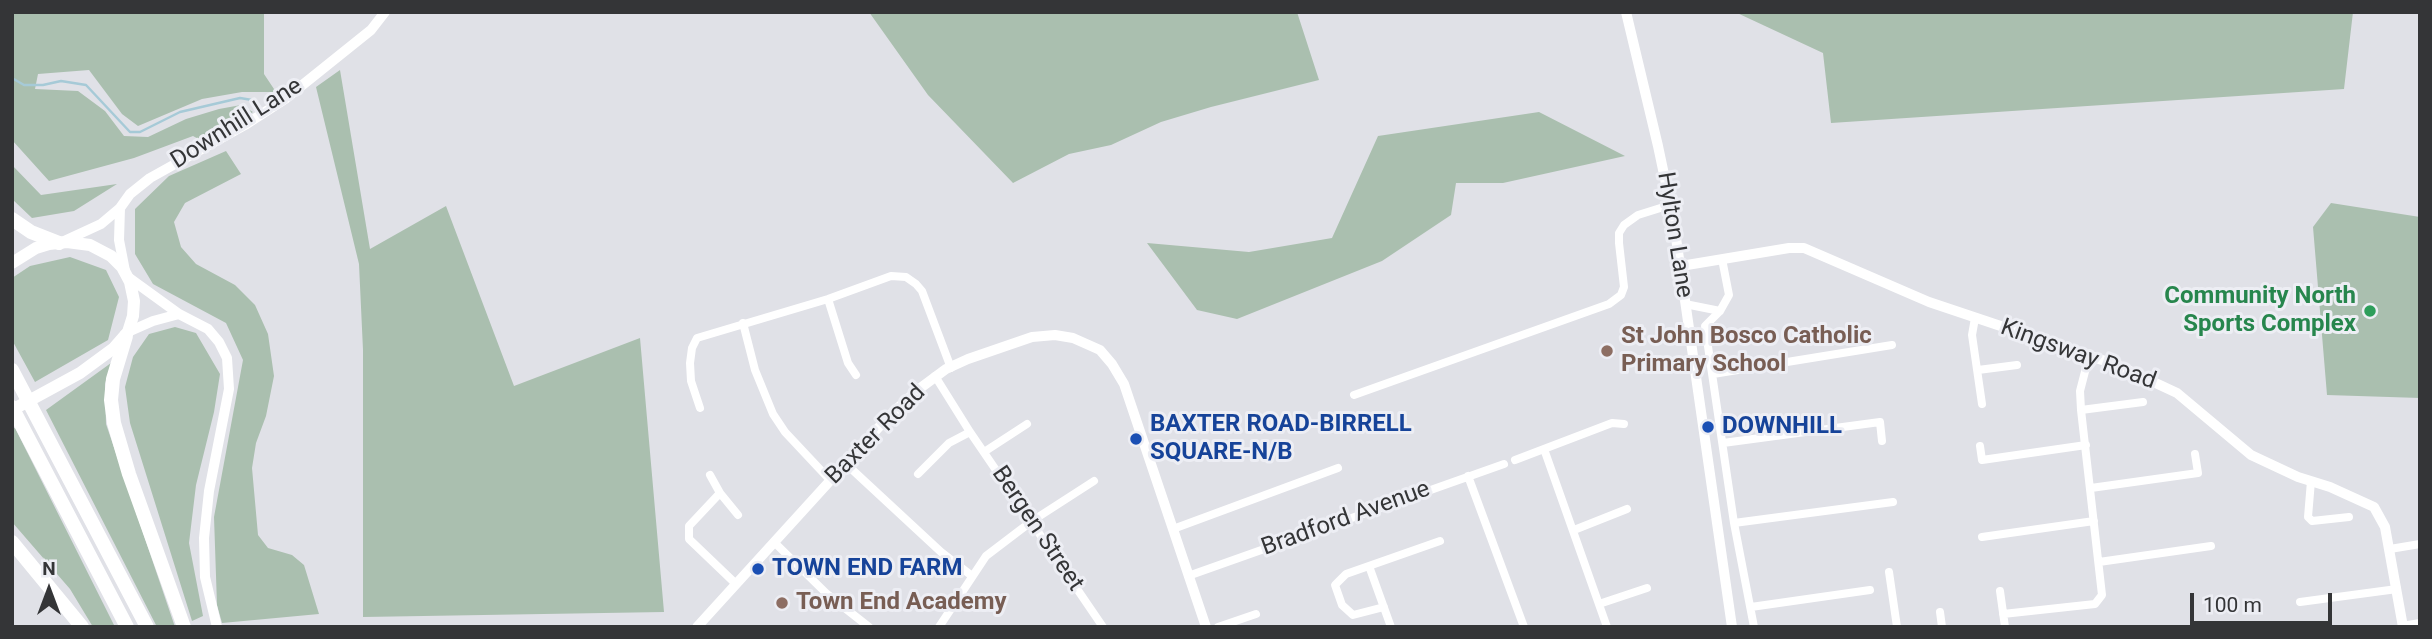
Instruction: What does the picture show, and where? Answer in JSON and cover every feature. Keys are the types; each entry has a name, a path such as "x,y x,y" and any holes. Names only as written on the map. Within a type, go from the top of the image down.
{"highway":[{"path":"12,219 31,232 60,243"},
{"path":"127,334 113,379 111,400 114,423 129,474 184,627"},
{"path":"12,370 147,627"},
{"path":"12,408 127,627"},
{"path":"12,542 82,627"}],"main road":[{"path":"12,263 36,248 60,243 82,243 97,248 118,261 127,275 134,301 133,316 127,334 93,364 12,408"}],"street":[{"name":"Downhill Lane","path":"60,243 95,228 150,178 245,125 285,99 371,30 385,12"},
{"name":"Hylton Lane","path":"1626,12 1670,205 1681,266 1732,627"},
{"path":"1354,395 1609,304 1621,295 1624,287 1619,233 1624,225 1638,215 1670,205"},
{"path":"120,208 120,250 127,275 179,314 202,324 215,336 223,349 229,371 226,407 205,518 204,560 208,595 217,627"},
{"name":"Kingsway Road","path":"1681,266 1789,248 1804,248 1928,302 2117,365 2177,393 2251,455 2311,481 2330,486 2374,507 2385,527 2402,626"},
{"path":"1723,259 1729,295 1720,311 1705,326 1734,523 1754,627"},
{"path":"700,408 691,382 690,363 692,348 697,338 828,299 891,276 906,277 922,291 950,368"},
{"path":"828,299 848,363 856,375"},
{"path":"1685,304 1720,311"},
{"path":"127,334 153,321 179,314"},
{"path":"1975,318 1972,335 1982,404"},
{"path":"743,323 755,370 773,414 785,432 830,480"},
{"name":"Baxter Road","path":"697,627 888,416 935,376 968,359 1032,337 1055,335 1073,338 1100,350 1124,384 1206,627"},
{"path":"1713,374 1892,345"},
{"path":"2003,614 2095,604 2102,595 2080,391 2090,356"},
{"path":"1978,370 2017,365"},
{"name":"Bergen Street","path":"935,376 1103,627"},
{"path":"2081,410 2143,402"},
{"path":"1723,443 1880,422 1882,441"},
{"path":"1515,460 1612,423 1623,424"},
{"path":"984,452 1027,424"},
{"path":"918,474 948,443 970,432"},
{"path":"1980,446 1982,460 2086,444"},
{"path":"1544,449 1607,627"},
{"path":"2091,488 2198,473 2195,454"},
{"path":"845,463 941,552 972,576"},
{"name":"Bradford Avenue","path":"1188,576 1504,464"},
{"path":"1173,529 1338,468"},
{"path":"709,475 738,515"},
{"path":"1468,476 1524,627"},
{"path":"939,627 986,556 1032,521 1094,481"},
{"path":"2311,481 2308,517 2312,521 2349,517"},
{"path":"720,493 689,526 689,539 736,584"},
{"path":"1734,523 1893,502"},
{"path":"1574,530 1627,509"},
{"path":"1982,537 2094,521"},
{"path":"1384,607 1353,614 1342,605 1335,585 1346,574 1440,541"},
{"path":"774,542 827,594 869,627"},
{"path":"2390,549 2420,544"},
{"path":"2099,562 2211,546"},
{"path":"1369,566 1391,627"},
{"path":"1889,572 1897,627"},
{"path":"1599,604 1647,588"},
{"path":"2300,602 2397,589"},
{"path":"1751,607 1870,590"},
{"path":"2000,591 2005,627"},
{"path":"1940,612 1942,627"},
{"path":"1218,627 1256,614"},
{"path":"2402,626 2420,623"}],"green space":[{"path":"12,12 264,12 264,74 276,92 242,92 202,99 138,126 122,114 89,70 38,74 35,89 78,91 105,111 124,136 148,137 186,119 219,109 241,105 253,112 204,142 193,136 134,158 49,181 12,140"},
{"path":"869,12 1297,12 1319,80 1161,122 1111,145 1069,154 1013,183 928,95"},
{"path":"1735,12 2353,12 2344,89 1831,123 1823,53"},
{"path":"340,70 370,249 446,206 514,386 640,338 664,612 363,617 363,350 359,264 316,87"},
{"path":"1539,112 1625,156 1503,183 1456,183 1451,215 1382,261 1237,319 1197,310 1147,243 1249,252 1332,238 1378,136"},
{"path":"226,151 241,174 185,203 174,222 181,247 196,264 235,285 255,305 268,334 274,376 252,468 258,535 268,548 292,555 304,565 319,614 222,623 217,605 214,517 243,360 226,323 153,284 135,254 135,209 169,176"},
{"path":"12,165 41,195 117,184 74,211 32,218 12,199"},
{"name":"Community North Sports Complex","path":"2331,203 2420,217 2420,398 2327,395 2313,227"},
{"path":"70,257 106,270 119,297 108,340 35,382 12,340 12,278 30,266"},
{"path":"175,327 196,333 220,374 214,412 196,485 189,543 203,616 192,621 130,423 125,387 133,357 149,334"},
{"path":"111,363 105,384 106,424 175,627 157,627 46,410"},
{"path":"15,428 115,627 93,627 70,589 12,522 12,429"}],"waterway":[{"path":"12,78 24,85 61,81 86,85 130,132 140,132 180,112 240,98 252,100"}],"place":[{"name":"Community North Sports Complex","path":"2370,311"},
{"name":"St John Bosco Catholic Primary School","path":"1607,351"},
{"name":"DOWNHILL","path":"1708,427"},
{"name":"BAXTER ROAD-BIRRELL SQUARE-N/B","path":"1136,439"},
{"name":"TOWN END FARM","path":"758,569"},
{"name":"Town End Academy","path":"782,603"}]}
